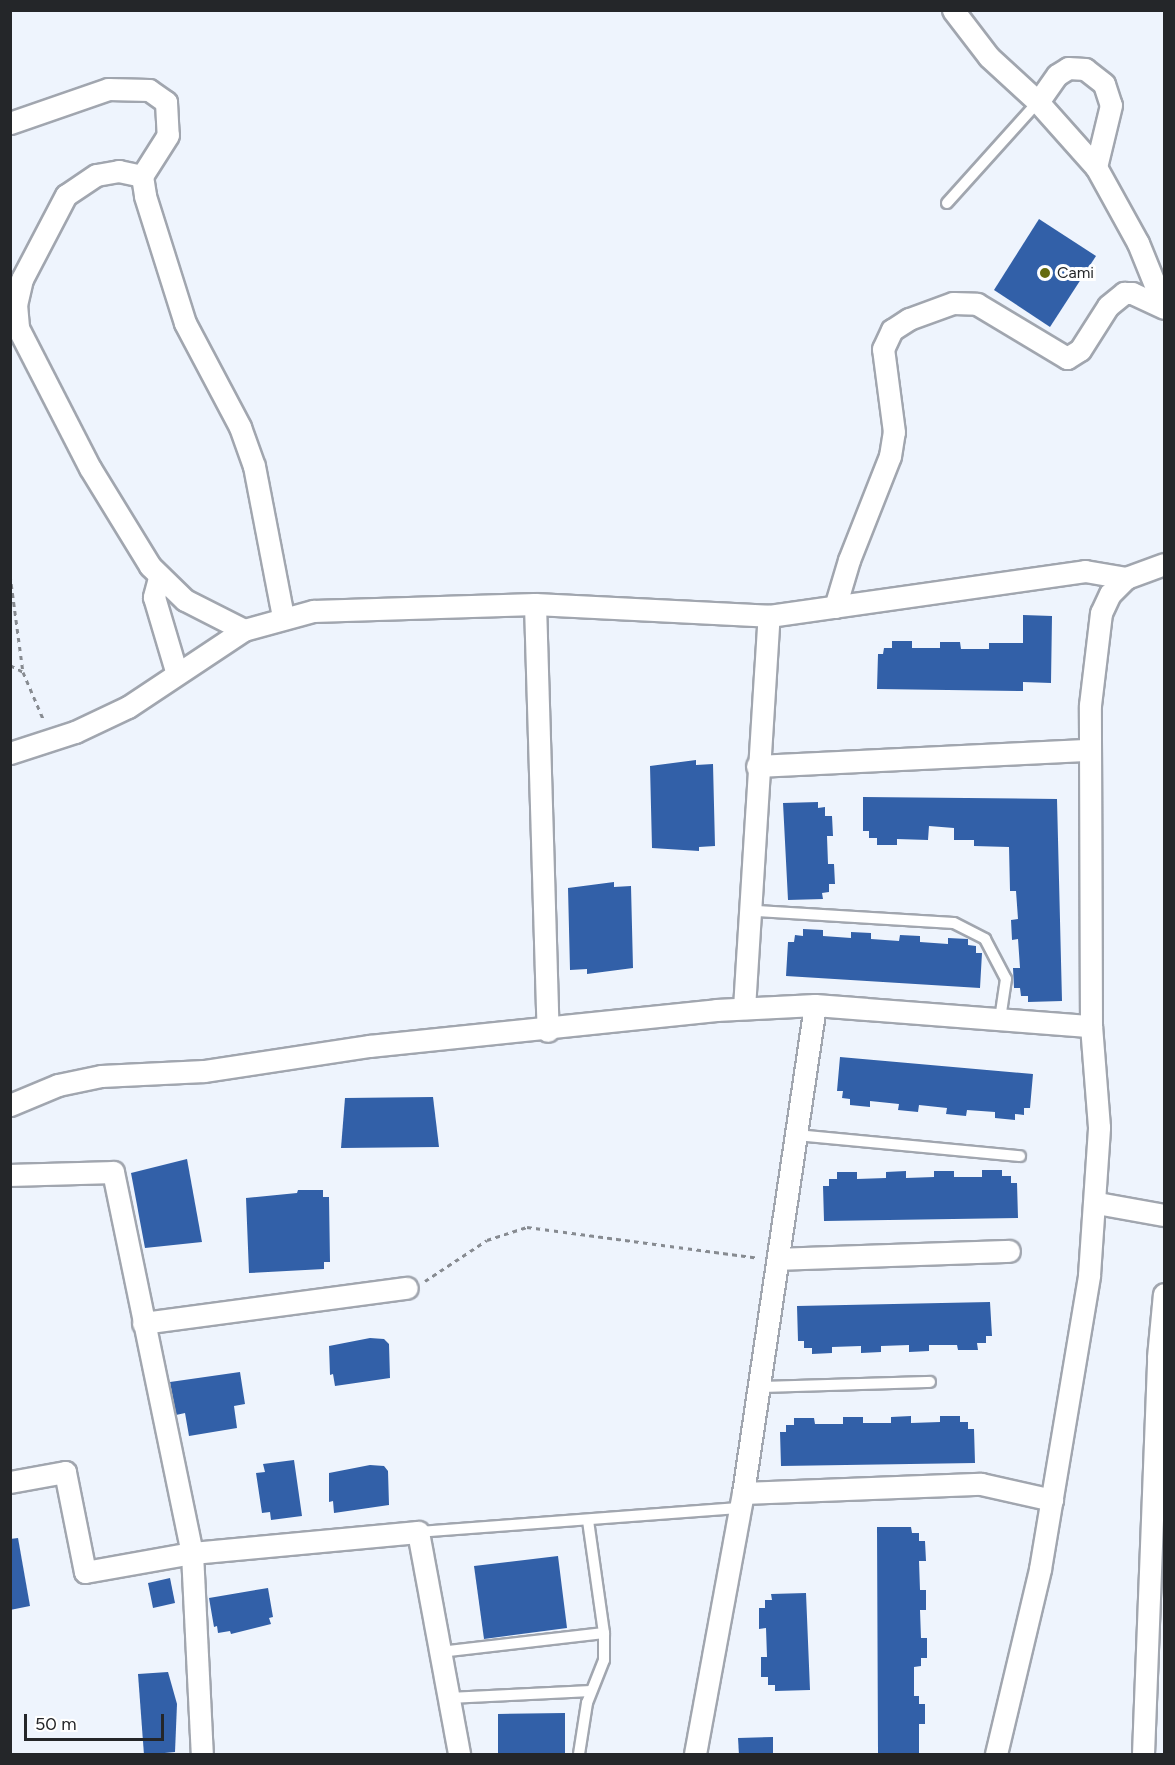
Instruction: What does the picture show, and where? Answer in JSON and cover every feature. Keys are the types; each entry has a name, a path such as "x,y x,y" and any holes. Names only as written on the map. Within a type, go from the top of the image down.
{"street":[{"path":"955,11 989,57 1038,102 1096,167 1158,268 1164,307"},
{"path":"1038,102 1057,75 1068,68 1085,69 1104,84 1111,105 1096,167"},
{"path":"10,123 108,89 133,88 155,92 168,107 168,135 142,176 185,323 236,419 254,466 282,617"},
{"path":"142,176 119,171 96,175 66,195 22,279 13,306 22,340 58,409 159,578 185,600 244,630"},
{"path":"835,607 849,560 890,456 894,432 883,349 892,330 953,303 977,304 1067,358 1080,350 1108,306 1124,293 1132,293 1164,307"},
{"path":"996,1755 1040,1569 1089,1275 1097,1203 1099,1127 1091,1026 1090,705 1101,613 1110,594 1126,578 1164,564"},
{"path":"10,753 52,741 129,707 244,630 282,617 313,611 535,604 770,616 1085,570 1126,578"},
{"path":"159,578 154,597 177,674"},
{"path":"535,604 548,1031"},
{"path":"744,1008 757,766 770,616"},
{"path":"757,766 1090,750"},
{"path":"10,1105 58,1085 101,1076 204,1071 369,1046 548,1031 744,1008 815,1005 1091,1026"},
{"path":"696,1755 742,1501 815,1005"},
{"path":"10,1175 113,1172 192,1553 202,1755"},
{"path":"1097,1203 1164,1215"},
{"path":"778,1259 1009,1251"},
{"path":"143,1323 407,1288"},
{"path":"1143,1755 1158,1358 1164,1294"},
{"path":"10,1482 65,1472 85,1572 192,1553 418,1532 459,1755"},
{"path":"742,1501 981,1484 1052,1500"}],"lane":[{"path":"947,203 1038,102"},
{"path":"757,911 954,923 985,939 1006,979 1000,1019"},
{"path":"796,1135 1020,1156"},
{"path":"759,1387 930,1382"},
{"path":"418,1532 588,1520 742,1501"},
{"path":"579,1755 591,1690 602,1670 604,1633 588,1520"},
{"path":"441,1652 604,1633"},
{"path":"449,1698 591,1690"}],"path":[{"path":"10,575 24,672 52,741"},
{"path":"10,665 24,672"},
{"path":"407,1288 444,1270 487,1240 527,1227 778,1259"}],"building":[{"name":"Cami","path":"1039,219 1096,256 1050,327 994,290"},
{"path":"1023,615 1052,616 1051,683 1023,682 1023,691 877,689 878,654 883,654 884,648 892,648 892,641 912,641 912,648 940,648 940,642 960,642 961,649 989,649 989,643 1023,643"},
{"path":"696,760 696,765 713,764 715,846 699,847 699,851 652,848 650,766"},
{"path":"863,797 1057,799 1062,1001 1028,1002 1028,996 1021,996 1020,988 1014,988 1013,968 1020,968 1018,939 1012,940 1011,920 1018,919 1016,891 1010,891 1009,847 974,846 974,840 954,840 954,828 929,826 928,840 897,839 897,845 877,845 877,838 869,838 869,831 863,831"},
{"path":"818,802 818,808 825,807 825,816 832,816 833,836 827,836 828,864 834,864 835,884 829,884 829,892 822,893 823,899 788,900 783,803"},
{"path":"614,882 614,887 631,886 633,968 587,974 587,969 570,970 568,888"},
{"path":"803,929 823,930 823,936 851,938 851,932 871,933 871,939 899,941 900,935 920,936 920,942 948,944 948,938 968,939 968,945 976,946 976,953 982,953 980,988 786,976 788,942 794,942 795,935 803,936"},
{"path":"840,1057 1033,1074 1030,1108 1024,1108 1024,1115 1015,1114 1015,1120 995,1118 995,1112 967,1110 966,1116 946,1114 947,1108 919,1105 918,1112 898,1110 899,1104 870,1101 870,1107 850,1105 850,1099 842,1098 843,1091 837,1091"},
{"path":"433,1097 439,1147 341,1148 345,1098"},
{"path":"187,1159 202,1242 145,1248 131,1173"},
{"path":"982,1170 1002,1170 1002,1176 1011,1176 1011,1183 1017,1183 1018,1218 824,1221 823,1186 829,1186 829,1179 837,1179 837,1172 857,1172 857,1179 886,1178 886,1172 906,1171 906,1178 934,1177 934,1171 954,1171 954,1177 982,1177"},
{"path":"298,1190 323,1190 323,1197 329,1197 330,1262 324,1262 324,1269 249,1273 246,1198 297,1193"},
{"path":"990,1302 992,1336 986,1336 986,1343 977,1343 978,1350 958,1350 957,1345 929,1345 929,1351 909,1352 909,1345 881,1346 881,1352 861,1353 861,1346 832,1347 832,1353 812,1354 812,1348 804,1348 804,1341 798,1341 797,1306"},
{"path":"370,1338 384,1339 389,1344 390,1378 335,1386 333,1374 330,1375 329,1346"},
{"path":"240,1372 245,1404 234,1406 237,1428 189,1436 185,1413 176,1415 170,1382"},
{"path":"911,1416 911,1423 940,1422 940,1416 960,1416 960,1422 968,1422 968,1429 974,1429 975,1463 781,1466 780,1432 786,1432 786,1425 794,1425 794,1418 814,1418 815,1424 843,1424 843,1417 863,1417 863,1423 891,1423 891,1417"},
{"path":"294,1460 302,1516 271,1520 270,1512 262,1513 256,1473 265,1472 263,1464"},
{"path":"370,1465 384,1466 388,1471 389,1505 334,1513 333,1501 329,1502 329,1473"},
{"path":"877,1527 911,1527 912,1533 919,1533 919,1541 925,1541 926,1561 919,1561 920,1590 926,1590 926,1610 920,1610 921,1638 927,1638 927,1658 921,1658 921,1666 914,1667 914,1696 919,1696 919,1704 925,1704 925,1724 919,1724 919,1755 878,1755"},
{"path":"18,1538 30,1606 10,1610 10,1539"},
{"path":"558,1556 567,1628 484,1639 474,1566"},
{"path":"170,1578 175,1603 153,1608 148,1583"},
{"path":"268,1588 273,1617 269,1618 271,1624 231,1634 230,1631 218,1633 217,1626 214,1627 209,1598"},
{"path":"806,1593 810,1690 775,1691 775,1685 768,1685 768,1677 761,1677 761,1657 767,1657 766,1628 759,1629 759,1608 765,1608 765,1600 772,1600 771,1594"},
{"path":"168,1672 177,1704 175,1752 144,1755 138,1674"},
{"path":"565,1713 565,1755 498,1755 498,1714"},
{"path":"773,1737 773,1755 739,1755 738,1738"}],"place":[{"name":"Cami","path":"1045,273"}]}
